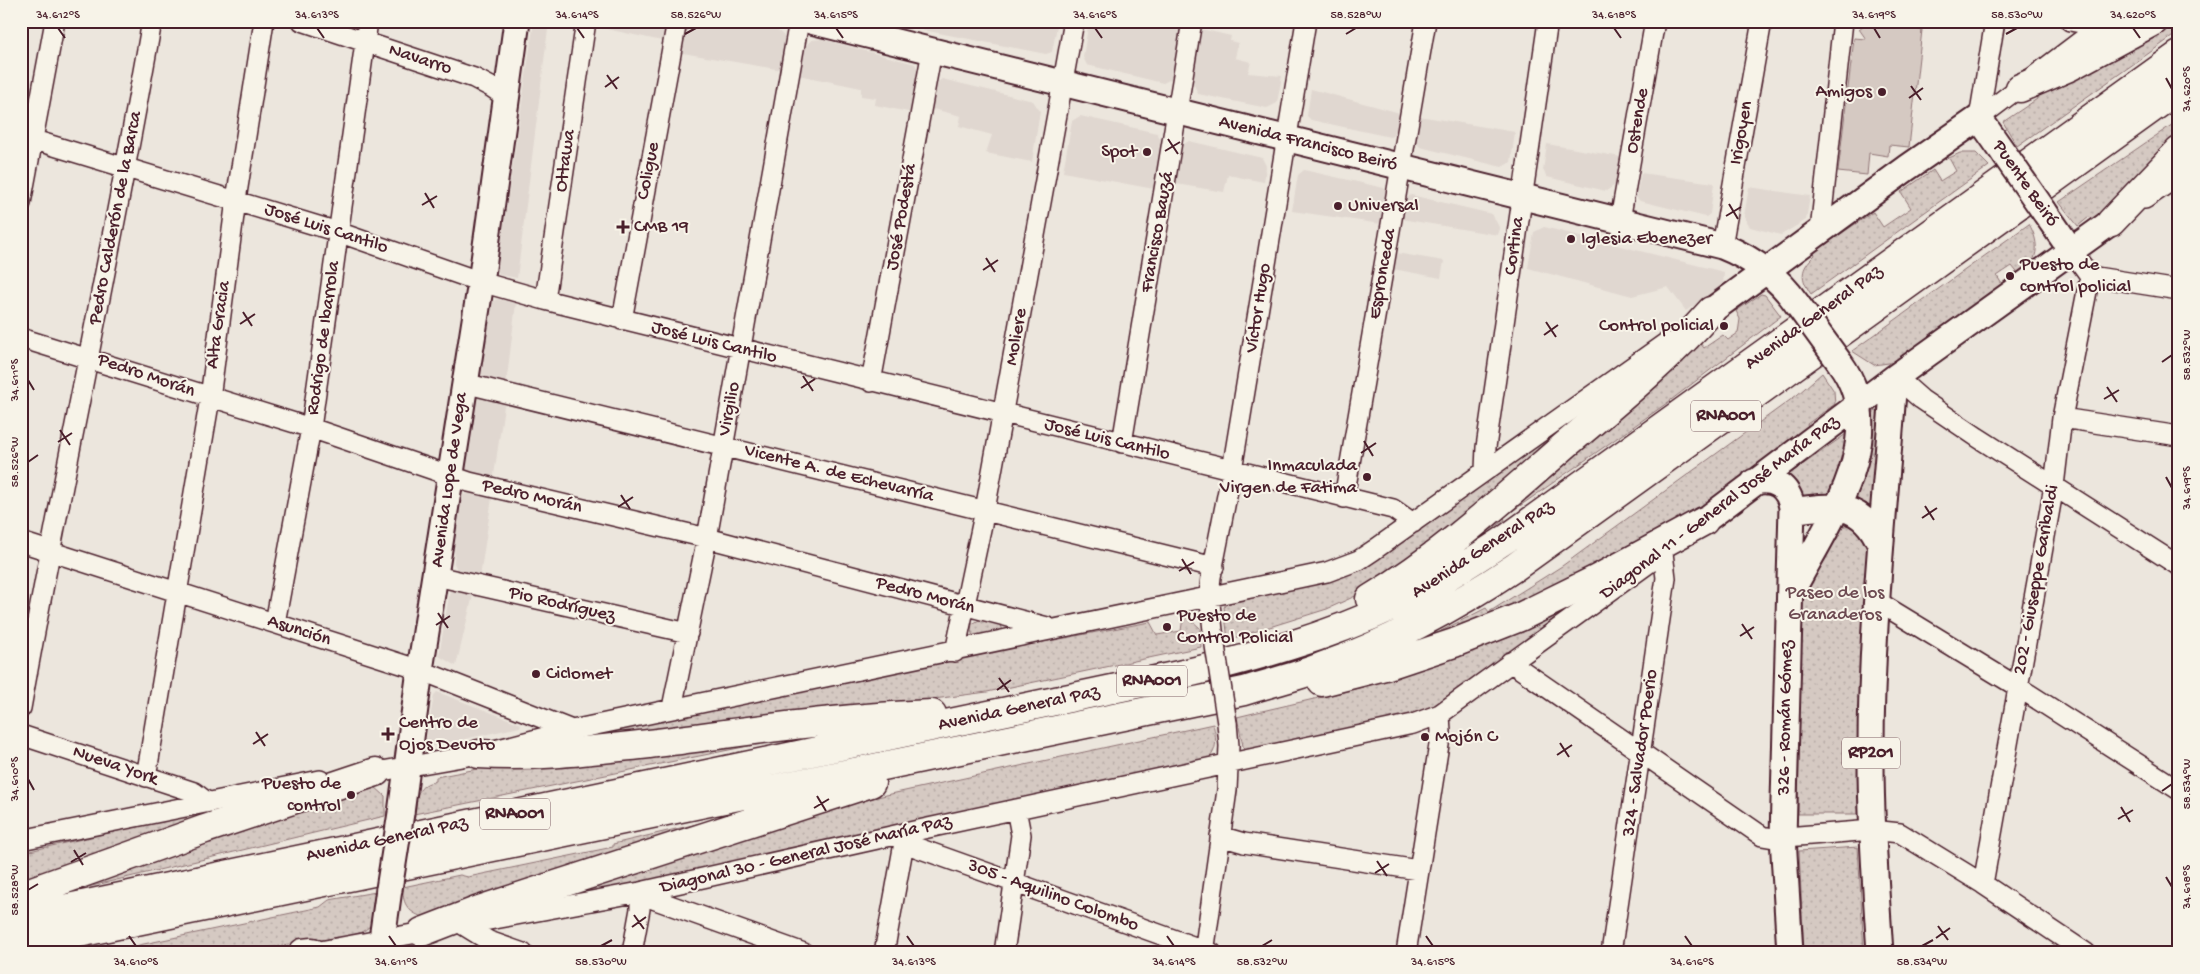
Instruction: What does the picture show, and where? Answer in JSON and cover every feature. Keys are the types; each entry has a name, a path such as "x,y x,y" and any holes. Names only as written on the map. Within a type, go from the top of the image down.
{"highway":[{"path":"2020,88 2069,67 2154,21"},
{"name":"Avenida General Paz","path":"21,918 1188,673 1294,645 1395,605 1469,564 1509,537 2179,55"},
{"name":"Avenida General Paz","path":"21,945 1244,690 1320,668 1415,627 1473,595 1553,541 2179,89"},
{"path":"2110,222 2179,151"},
{"path":"1294,645 1395,584 1466,531 1694,331 1711,311"},
{"path":"1244,690 1325,681 1384,666 1454,644 1520,617 1597,579 1704,521"},
{"path":"479,754 512,756 606,749 881,716 1008,711"},
{"path":"422,932 479,910 822,800 972,747"},
{"path":"21,895 224,822 376,772"}],"main road":[{"name":"Avenida Lope de Vega","path":"381,946 420,670 481,282 517,21"},
{"name":"Avenida Francisco Beiró","path":"811,21 1722,246 1745,256 1766,270 1794,300"},
{"path":"1711,311 1979,118"},
{"name":"Puente Beiró","path":"1979,118 2071,250"},
{"name":"Diagonal 11 - General José María Paz","path":"1704,521 1895,377 2110,222"},
{"path":"1722,246 1761,249 1808,240"},
{"path":"1790,596 1836,508 1854,465 1860,427 1858,405 1842,366 1794,300 1793,267 1808,240"},
{"path":"1842,366 1858,376 1873,379 1895,377"},
{"name":"RP201","path":"1880,953 1872,830 1871,745 1876,600 1895,377"},
{"name":"326 - Román Gómez","path":"1754,482 1771,481 1781,485 1789,495 1792,511 1783,837 1790,953"},
{"path":"1792,511 1836,508 1861,515 1869,523 1880,544"}],"street":[{"path":"21,203 27,138 55,21"},
{"name":"Pedro Calderón de la Barca","path":"21,708 49,552 90,358 152,21"},
{"name":"Alta Gracia","path":"146,776 210,398 236,200 264,21"},
{"name":"Navarro","path":"302,21 474,78 492,87 507,98"},
{"name":"Rodrigo de Ibarrola","path":"275,623 312,428 368,21"},
{"name":"Ottawa","path":"545,300 586,21"},
{"name":"Coligue","path":"622,320 677,21"},
{"name":"Virgilio","path":"672,708 707,538 799,21"},
{"name":"Moliere","path":"954,652 985,510 1074,21"},
{"name":"Francisco Bauzá","path":"1122,444 1192,21"},
{"name":"Víctor Hugo","path":"1207,952 1227,790 1228,763 1227,723 1209,595 1232,470 1306,21"},
{"name":"Espronceda","path":"1344,498 1426,21"},
{"name":"Cortina","path":"1485,470 1486,447 1548,21"},
{"name":"Ostende","path":"1620,220 1655,21"},
{"name":"Irigoyen","path":"1722,246 1762,21"},
{"path":"1808,240 1843,21"},
{"path":"1979,118 1995,21"},
{"path":"1979,118 2020,88 2056,58 2089,24"},
{"name":"José Podestá","path":"871,382 932,51"},
{"name":"José Luis Cantilo","path":"27,138 236,200 338,232 481,282 545,300 1122,444 1393,509 1413,523"},
{"name":"Diagonal 11 - General José María Paz","path":"2110,222 2179,176"},
{"path":"2071,250 2090,276 2179,290"},
{"name":"202 - Giuseppe Garibaldi","path":"1983,884 2054,486 2062,418 2090,276"},
{"path":"21,840 320,780 407,768 479,754 572,730 672,708 954,652 1051,628 1327,572 1343,567 1374,550 1413,523 1711,311"},
{"name":"Pedro Morán","path":"21,338 312,428 468,482 707,538 1051,628"},
{"path":"1895,377 1921,400 2179,566"},
{"name":"Vicente A. de Echevarría","path":"464,383 1214,567"},
{"path":"2062,418 2179,436"},
{"name":"Diagonal 11 - General José María Paz","path":"1228,763 1396,729 1440,714 1663,553 1704,521"},
{"name":"Asunción","path":"21,542 176,590 420,670 572,730"},
{"name":"324 - Salvador Poerio","path":"1611,953 1666,578 1663,553"},
{"name":"Pio Rodríguez","path":"436,576 688,633"},
{"path":"1876,600 2018,687 2179,790"},
{"path":"1510,662 1750,830 1762,836 1783,837 1872,830 1900,833 1983,884 2086,953"},
{"path":"1406,953 1441,732 1440,714"},
{"name":"Nueva York","path":"21,735 194,792 207,802"},
{"name":"Diagonal 30 - General José María Paz","path":"308,952 381,946 422,932 640,892 902,838 1016,809 1228,763"},
{"path":"1004,953 1021,835 1016,809"},
{"path":"1220,836 1244,843 1418,870"},
{"path":"884,953 902,838"},
{"name":"305 - Aquilino Colombo","path":"902,838 1014,882 1207,952"},
{"path":"632,953 640,909 640,892 653,899 804,953"},
{"path":"463,925 494,943 523,953"}],"shaded area":[{"path":"534,21 549,21 517,278 500,275 497,271"},
{"path":"593,21 667,21 662,41 593,26"},
{"path":"683,21 749,21 776,29 784,36 786,43 782,70 677,52"},
{"path":"877,21 1058,21 1052,52 1046,54"},
{"path":"1089,21 1143,21 1181,27 1173,78 1163,83 1087,65 1083,57"},
{"path":"1201,29 1231,36 1230,41 1238,43 1235,58 1251,62 1248,73 1282,76 1277,103 1267,108 1198,94 1192,80"},
{"path":"821,39 915,64 920,73 913,113 875,105 876,98 861,96 861,88 798,75 804,47 812,40"},
{"path":"942,79 1033,101 1040,111 1032,162 986,153 992,135 959,126 961,116 929,108 935,84"},
{"path":"1311,89 1400,113 1396,134 1390,137 1311,120 1307,116"},
{"path":"1080,116 1157,133 1163,143 1154,189 1063,172 1072,121"},
{"path":"1419,116 1515,132 1511,162 1502,167 1420,147 1414,140"},
{"path":"1189,141 1262,158 1266,166 1264,182 1228,175 1224,192 1176,184 1182,145"},
{"path":"1547,144 1621,157 1615,185 1606,191 1547,177 1543,170"},
{"path":"1304,170 1384,188 1387,192 1381,224 1292,211 1298,175"},
{"path":"1641,173 1714,183 1710,214 1706,217 1640,201 1636,197"},
{"path":"1749,187 1810,196 1806,220 1781,235 1750,227 1744,216"},
{"path":"1411,195 1492,214 1499,227 1498,235 1401,219 1405,199"},
{"path":"1544,227 1724,272 1723,285 1686,311 1668,287 1632,296 1528,268 1534,232"},
{"path":"1396,253 1444,261 1441,278 1393,269"},
{"path":"497,299 516,303 506,386 485,381 478,370 488,304"},
{"path":"477,395 505,399 493,482 469,474 464,466"},
{"path":"471,493 492,498 480,577 457,570 454,563 457,502 461,495"},
{"path":"450,590 473,595 456,666 439,656"},
{"path":"437,692 521,724 520,727 433,746 426,741 434,695"}],"green space":[{"name":"Amigos","path":"1869,21 1896,21 1901,28 1922,30 1909,147 1889,145 1888,156 1869,153 1867,175 1838,172 1854,38 1866,39 1859,29"},
{"path":"2172,21 2179,21 2179,32 2017,146 2003,122 2037,99 2036,96 2127,43"},
{"path":"2179,120 2179,143 2096,220 2089,217 2078,226 2059,202"},
{"path":"1960,153 1976,153 1989,166 1811,294 1803,274 1806,265 1815,255 1814,252 1873,212 1883,227 1911,208 1901,192 1933,170 1940,181 1956,171 1949,158"},
{"path":"2029,224 2035,239 2036,253 2031,265 2020,276 2012,266 1997,276 2003,286 1896,362 1874,365 1852,351"},
{"path":"1761,294 1765,295 1781,316 1667,403 1504,517 1505,520 1480,537 1477,532 1696,338 1704,348 1723,335 1728,340 1738,333 1740,319 1736,311"},
{"path":"1645,367 1375,587 1327,609 1228,640 1224,607 1226,604 1250,599 1250,595 1327,581"},
{"path":"1822,373 1834,391 1835,404 1807,424 1809,429 1706,508 1572,584 1440,635 1441,631 1486,608 1489,612 1562,566 1797,395"},
{"path":"1884,408 1873,510 1845,509 1869,414"},
{"path":"1849,432 1833,501 1806,504 1788,475"},
{"name":"Paseo de los Granaderos","path":"1851,525 1870,539 1859,814 1798,814 1802,596 1839,527"},
{"path":"1624,572 1462,690 1424,711 1363,731 1245,756 1237,717 1367,686 1443,661 1512,630"},
{"path":"1183,617 1189,618 1200,628 1201,647 987,692 775,720 587,738 593,734 868,675 1150,622 1157,635 1181,631"},
{"path":"981,619 1000,622 1003,631 973,637 972,624"},
{"path":"1213,724 1215,735 1214,750 1204,762 637,892 510,908 845,804"},
{"path":"783,739 414,814 421,788 436,781 436,777 503,764"},
{"path":"374,786 385,796 385,816 79,889 78,881"},
{"path":"261,798 21,884 21,853"},
{"path":"739,814 423,917 409,909 403,897 403,887 460,875 468,877 613,847 613,844"},
{"path":"1858,847 1864,953 1804,953 1799,851"},
{"path":"376,892 372,923 366,930 348,936 268,948 240,950 101,953 320,907 329,900"}],"place":[{"name":"Amigos","path":"1882,92"},
{"name":"Spot","path":"1147,152"},
{"name":"Universal","path":"1338,206"},
{"name":"CMB 19","path":"623,227"},
{"name":"Iglesia Ebenezer","path":"1571,239"},
{"name":"Puesto de control policial","path":"2010,276"},
{"name":"Control policial","path":"1724,326"},
{"name":"Inmaculada Virgen de Fatima","path":"1367,477"},
{"name":"Puesto de Control Policial","path":"1167,627"},
{"name":"Ciclomet","path":"536,674"},
{"name":"Centro de Ojos Devoto","path":"388,734"},
{"name":"Mojón C","path":"1425,737"},
{"name":"Puesto de control","path":"351,795"}]}
